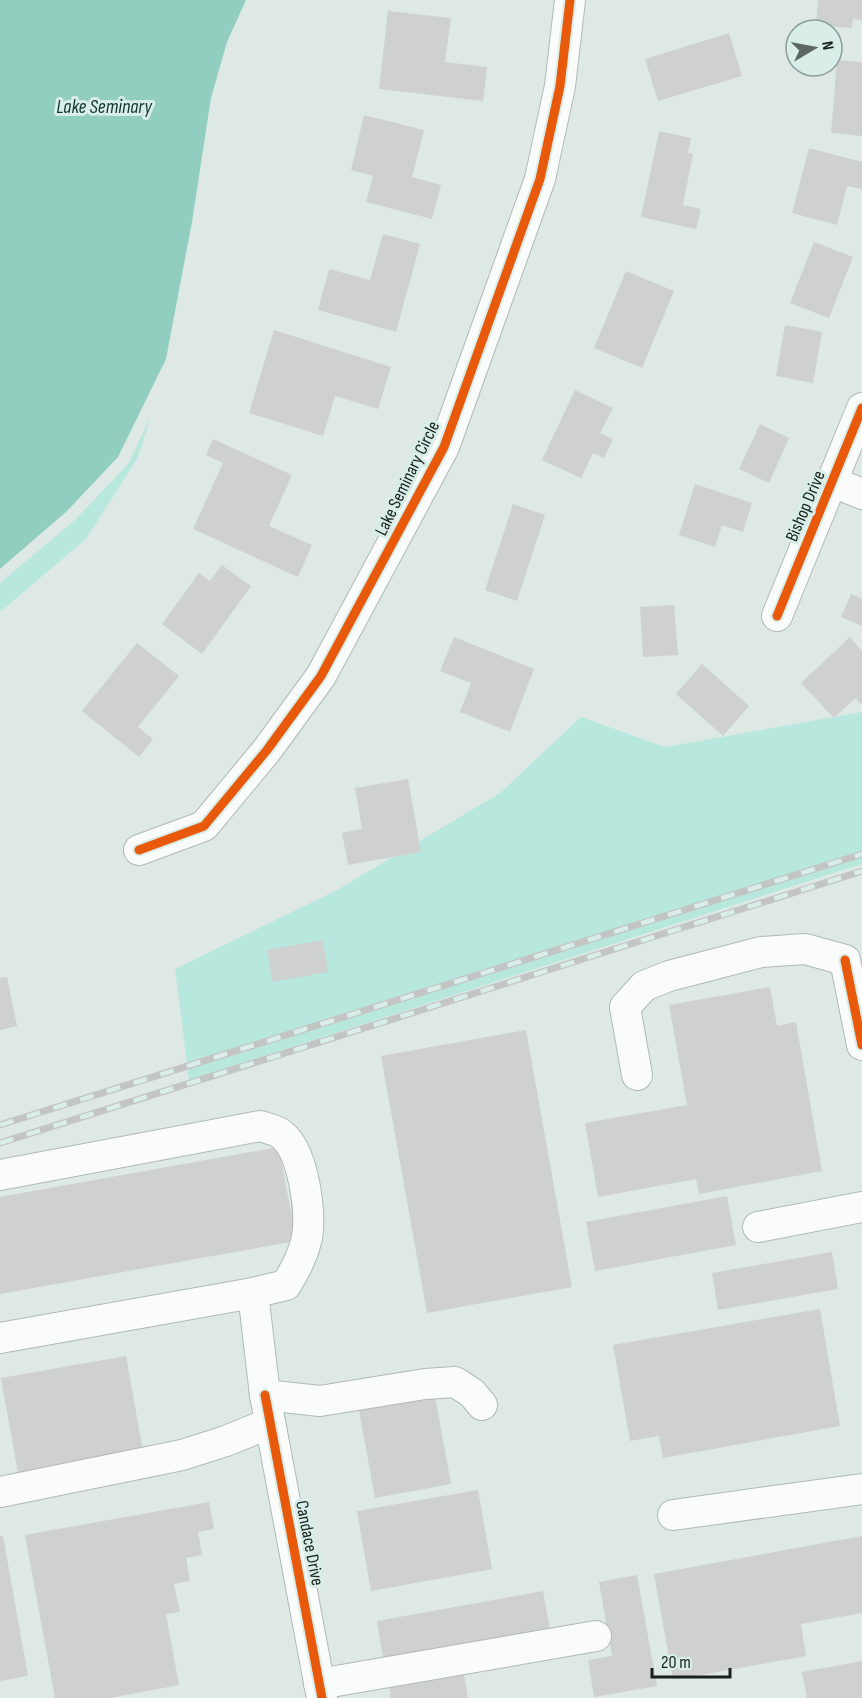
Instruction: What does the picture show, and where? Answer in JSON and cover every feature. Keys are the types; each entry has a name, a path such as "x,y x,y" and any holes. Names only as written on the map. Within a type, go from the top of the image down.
{"street":[{"name":"Lake Seminary Circle","path":"139,850 204,826 267,750 321,676 444,447 540,179 560,86 570,0"},
{"name":"Bishop Drive","path":"777,616 862,408"},
{"path":"833,482 862,494"},
{"path":"637,1075 625,1007 644,986 669,976 761,952 805,949 845,960 862,1045"},
{"path":"0,1175 260,1125 281,1134 299,1159 306,1191 307,1237 299,1262 286,1285 253,1293 0,1338"},
{"path":"758,1227 862,1207"},
{"name":"Candace Drive","path":"253,1293 268,1409 320,1691"},
{"path":"0,1492 182,1455 226,1441 268,1409 425,1384 455,1382 472,1393 482,1405"},
{"path":"673,1515 862,1489"},
{"path":"320,1691 596,1636"}],"shaded area":[{"path":"151,416 138,457 86,539 0,612 0,583 76,519 128,464"},
{"path":"862,712 862,864 189,1080 175,969 339,889 500,793 581,717 665,747"}],"water":[{"name":"Lake Seminary","path":"0,0 246,0 227,42 211,98 192,222 166,359 118,457 67,511 0,569"}],"building":[{"path":"818,0 862,0 862,20 853,19 852,28 844,27 844,18 817,18"},
{"path":"388,11 451,18 445,62 487,67 483,101 379,89"},
{"path":"729,33 742,76 658,101 645,59"},
{"path":"844,61 862,62 862,136 831,133 836,78 844,78"},
{"path":"364,115 424,130 412,177 441,185 432,219 366,202 373,176 351,170"},
{"path":"659,131 691,138 688,153 693,154 683,205 701,209 696,229 641,217"},
{"path":"809,148 862,162 862,189 847,186 837,225 792,213"},
{"path":"383,234 420,244 396,332 318,310 329,269 370,280"},
{"path":"814,242 853,257 829,318 790,303"},
{"path":"626,271 674,291 642,368 594,348"},
{"path":"785,325 822,332 813,383 776,376"},
{"path":"274,330 391,367 378,409 335,396 323,436 249,413"},
{"path":"575,390 613,408 600,433 613,439 604,458 593,453 581,478 542,460"},
{"path":"760,424 789,438 769,483 739,469"},
{"path":"213,439 292,475 269,526 312,545 298,577 193,529 223,463 206,455"},
{"path":"695,484 752,503 743,532 722,525 715,547 679,535"},
{"path":"513,504 545,515 517,601 485,590"},
{"path":"222,565 251,586 202,654 162,624 199,573 210,581"},
{"path":"851,594 862,599 862,626 841,617"},
{"path":"674,605 678,655 643,657 640,607"},
{"path":"454,637 534,669 510,732 460,712 471,683 440,671"},
{"path":"850,637 862,651 862,705 855,698 834,718 801,683"},
{"path":"137,643 179,676 138,727 153,739 139,757 82,711"},
{"path":"702,664 749,706 723,736 676,694"},
{"path":"408,779 421,852 348,865 342,833 362,829 355,788"},
{"path":"323,940 328,972 272,982 267,950"},
{"path":"7,977 17,1026 0,1030 0,978"},
{"path":"770,987 777,1026 796,1022 822,1171 699,1194 696,1179 598,1197 585,1123 687,1105 669,1005"},
{"path":"526,1030 572,1287 427,1313 381,1056"},
{"path":"279,1147 296,1241 0,1294 0,1197"},
{"path":"727,1196 736,1245 595,1271 586,1222"},
{"path":"832,1252 838,1289 718,1310 712,1273"},
{"path":"820,1309 840,1426 663,1458 659,1436 630,1441 613,1345"},
{"path":"126,1356 143,1451 18,1473 1,1378"},
{"path":"434,1391 451,1484 375,1498 358,1405"},
{"path":"478,1490 492,1569 371,1591 357,1511"},
{"path":"209,1502 214,1529 198,1532 202,1555 186,1558 190,1581 174,1584 180,1612 166,1614 179,1685 110,1698 55,1698 25,1535"},
{"path":"0,1536 3,1536 28,1676 0,1681"},
{"path":"862,1536 862,1613 801,1624 806,1656 673,1680 654,1574"},
{"path":"637,1575 657,1686 594,1697 588,1660 612,1656 599,1582"},
{"path":"543,1591 551,1635 384,1664 377,1621"},
{"path":"862,1661 862,1698 807,1698 802,1672"},
{"path":"464,1675 468,1698 391,1698 389,1688"}],"railway":[{"path":"0,1125 862,854"},
{"path":"0,1143 862,871"}],"cycle path":[{"path":"139,850 204,826 267,750 321,676 444,447 540,179 560,86 570,0"},
{"path":"777,616 862,408"},
{"path":"845,960 862,1045"},
{"path":"265,1395 322,1698"}]}
